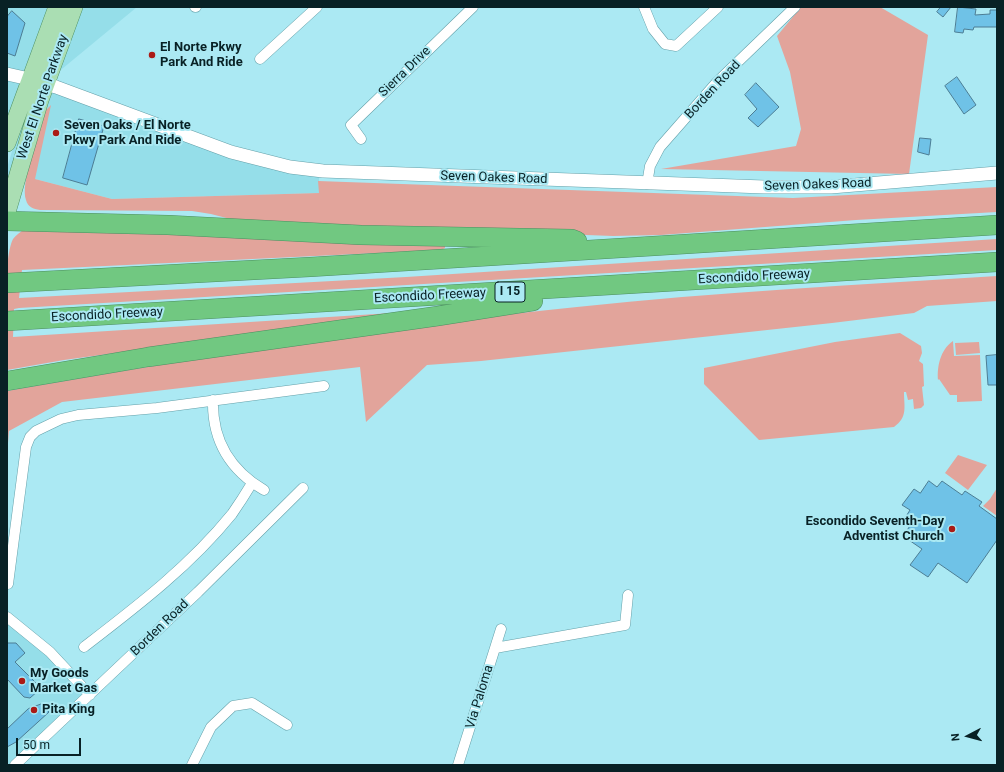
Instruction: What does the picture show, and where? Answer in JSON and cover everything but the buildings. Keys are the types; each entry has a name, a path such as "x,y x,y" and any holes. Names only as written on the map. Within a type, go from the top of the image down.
{"highway":[{"path":"7,221 168,225 361,235 572,239 599,249"},
{"path":"7,283 997,225"},
{"name":"Escondido Freeway","path":"15,321 997,262"},
{"path":"7,381 148,357 454,314 617,285"}],"main road":[{"name":"West El Norte Parkway","path":"7,212 23,152 56,7"},
{"name":"West El Norte Parkway","path":"7,143 74,7"}],"street":[{"path":"260,59 317,7"},
{"name":"Sierra Drive","path":"361,139 351,125 473,7"},
{"path":"644,7 653,29 665,44 676,46 718,7"},
{"name":"Borden Road","path":"647,184 650,166 660,147 717,82 795,7"},
{"name":"Seven Oakes Road","path":"7,74 38,81 123,110 231,152 290,167 323,171 647,184 764,187 831,186 997,173"},
{"path":"8,584 26,447 30,437 36,431 61,419 78,415 157,408 324,386"},
{"path":"213,400 213,414 218,439 234,466 252,483 264,490"},
{"path":"84,647 145,600 205,544 232,513 252,483"},
{"name":"Borden Road","path":"16,765 303,488"},
{"path":"495,648 625,625 628,594"},
{"path":"7,617 50,652 90,695"},
{"name":"Via Paloma","path":"458,765 501,628"},
{"path":"192,765 211,727 233,706 252,703 287,725"}],"shaded area":[{"path":"7,7 137,7 45,83 231,152 319,171 319,193 112,199 35,179 7,175 7,168 13,148 7,147"},
{"path":"801,7 880,7 928,35 909,174 661,169 796,146 801,129 790,72 777,36"},
{"path":"51,105 35,179 112,199 319,193 318,181 793,198 997,187 997,212 856,220 661,235 613,236 242,222 192,211 40,210 31,207 26,200 26,182 31,157 44,112"},
{"path":"25,229 445,243 445,248 441,250 22,270 19,298 406,277 997,239 997,250 19,308 14,309 13,337 392,313 394,315 64,360 7,370 7,265 13,239"},
{"path":"997,276 997,301 927,306 914,313 832,323 481,361 427,365 366,422 360,367 62,402 9,431 7,455 7,391 363,333 505,315 682,297"},
{"path":"900,333 921,346 922,353 919,361 923,364 924,386 922,387 924,405 921,408 914,409 913,399 908,400 906,392 904,392 905,407 903,415 894,427 759,440 704,384 704,368 835,342"},
{"path":"953,341 954,356 980,355 982,401 957,402 957,395 950,395 939,379 938,380 940,359 945,349"},
{"path":"979,342 980,353 956,355 955,343"},
{"path":"958,455 987,465 968,490 945,473"},
{"path":"997,488 997,516 983,506 990,499"},
{"path":"7,617 90,695 15,765 7,765"}],"place":[{"name":"El Norte Pkwy Park And Ride","path":"152,55"},
{"name":"Seven Oaks / El Norte Pkwy Park And Ride","path":"56,133"},
{"name":"Escondido Seventh-Day Adventist Church","path":"952,529"},
{"name":"My Goods Market Gas","path":"22,681"},
{"name":"Pita King","path":"34,710"}]}
